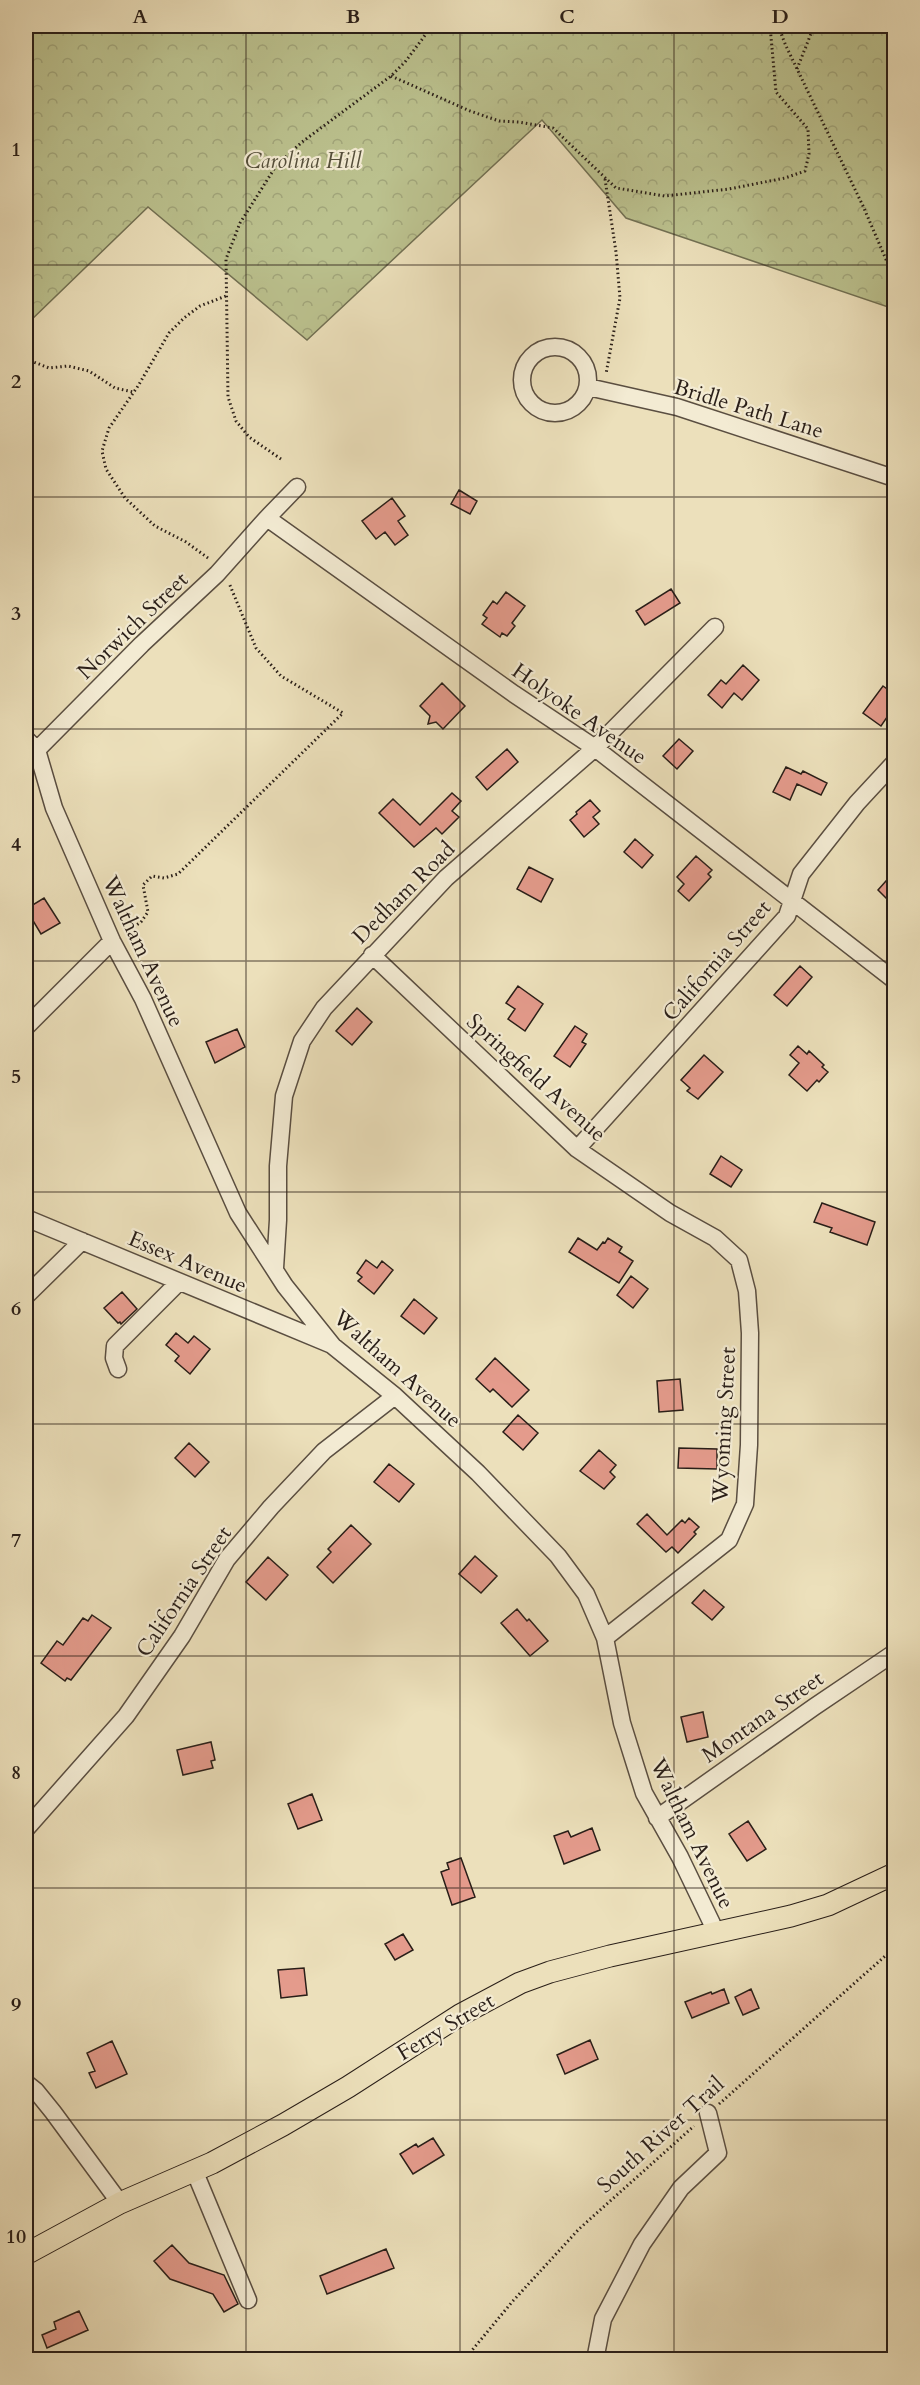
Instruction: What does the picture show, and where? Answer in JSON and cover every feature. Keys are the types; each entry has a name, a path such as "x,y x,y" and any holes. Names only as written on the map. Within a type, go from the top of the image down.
{"main road":[{"name":"Ferry Street","path":"26,2254 120,2203 231,2153 307,2112 460,2015 520,1983 600,1958 791,1917 828,1905 894,1874"}],"street":[{"path":"548,348 561,348 579,357 595,388 572,409 558,413 544,412 529,401 524,392 522,377 524,367 537,352 548,348"},
{"name":"Bridle Path Lane","path":"595,388 677,407 894,478"},
{"path":"267,518 297,487"},
{"name":"Norwich Street","path":"29,750 221,569 267,518"},
{"name":"Holyoke Avenue","path":"267,518 514,694 595,748 894,981"},
{"name":"Dedham Road","path":"275,1268 280,1123 284,1096 302,1041 324,1008 446,878 595,748 715,627"},
{"name":"Waltham Avenue","path":"29,750 112,941 143,999 238,1213 290,1293 333,1346 395,1396 455,1450 558,1556 586,1594 605,1638 628,1747 644,1793 680,1857 717,1934"},
{"name":"California Street","path":"577,1149 787,916 794,902 801,874 857,803 894,763"},
{"path":"26,1027 112,941"},
{"name":"Springfield Avenue","path":"372,955 577,1149 670,1213 715,1238 739,1260 747,1291 750,1333"},
{"name":"Essex Avenue","path":"26,1218 333,1346"},
{"path":"252,1233 278,1220"},
{"path":"26,1296 82,1241"},
{"path":"118,1369 114,1358 115,1346 179,1282"},
{"name":"Wyoming Street","path":"605,1638 729,1540 745,1504 749,1445 750,1333"},
{"name":"California Street","path":"26,1829 126,1716 182,1635 227,1559 271,1507 324,1451 395,1396"},
{"name":"Montana Street","path":"657,1818 894,1653"},
{"path":"26,2083 53,2112 120,2203"},
{"path":"595,2360 603,2319 642,2244 681,2188 718,2153 708,2113"},
{"path":"194,2170 248,2300"}],"path":[{"path":"281,459 249,437 236,421 228,397 226,259 240,223 276,166 302,142 391,76 405,62 432,26"},
{"path":"391,76 470,111 499,121 553,128 616,188 664,196 729,189 785,178 805,171 809,154 808,129 776,92 770,26"},
{"path":"778,26 863,206 894,278"},
{"path":"797,69 814,26"},
{"path":"595,388 620,298 605,176"},
{"path":"112,941 141,922 148,912 143,885 152,876 164,878 178,874 343,713 281,676 256,648 231,586 221,569 186,542 154,526 125,498 106,469 102,451 109,428 170,333 200,306 226,296"},
{"path":"26,359 49,368 68,366 89,371 114,388 133,392"},
{"name":"South River Trail","path":"464,2360 512,2302 579,2229 894,1948"}],"green space":[{"name":"Carolina Hill","path":"26,26 894,26 894,309 626,218 542,120 307,340 148,207 26,325"}],"building":[{"path":"459,490 477,501 470,514 451,504"},
{"path":"392,498 405,516 398,521 408,535 395,545 385,532 376,539 362,521"},
{"path":"671,589 680,603 645,625 636,611"},
{"path":"506,592 525,606 512,623 515,626 507,636 502,633 500,637 482,624 487,618 483,615 493,601 497,604"},
{"path":"743,665 759,680 742,700 734,693 722,708 708,695 721,680 726,684"},
{"path":"442,683 465,706 443,729 436,722 428,724 430,716 420,706"},
{"path":"883,686 894,694 894,707 881,726 863,713"},
{"path":"679,739 693,751 677,769 663,756"},
{"path":"507,749 518,762 487,790 476,777"},
{"path":"786,767 801,774 803,771 827,783 821,795 797,784 790,800 773,792"},
{"path":"452,793 461,801 452,811 459,817 442,834 436,828 414,847 379,813 393,799 420,825"},
{"path":"590,800 600,811 593,817 599,824 584,837 570,820"},
{"path":"635,839 653,855 642,868 624,852"},
{"path":"696,856 712,870 708,874 711,877 689,901 678,891 684,884 677,877"},
{"path":"529,867 553,879 541,902 517,889"},
{"path":"894,872 894,906 878,890"},
{"path":"44,898 60,923 41,934 26,909"},
{"path":"800,966 812,977 787,1006 774,995"},
{"path":"518,986 543,1004 525,1031 508,1019 515,1009 506,1003"},
{"path":"357,1008 372,1022 352,1045 336,1031"},
{"path":"575,1026 587,1034 582,1042 586,1044 570,1067 554,1056"},
{"path":"237,1029 245,1047 215,1063 206,1042"},
{"path":"798,1046 807,1054 809,1051 828,1072 807,1091 789,1075 799,1063 790,1055"},
{"path":"704,1055 723,1072 698,1099 687,1091 690,1088 681,1080"},
{"path":"721,1156 742,1170 731,1187 710,1174"},
{"path":"822,1203 875,1222 867,1245 830,1232 832,1228 814,1222"},
{"path":"578,1238 597,1250 608,1238 622,1247 619,1252 633,1261 619,1283 569,1252"},
{"path":"366,1260 377,1268 382,1261 393,1270 374,1294 358,1281 362,1277 357,1273"},
{"path":"631,1276 648,1289 633,1308 617,1295"},
{"path":"122,1292 137,1309 121,1324 104,1308"},
{"path":"414,1299 437,1318 424,1334 401,1316"},
{"path":"176,1333 188,1343 194,1336 210,1349 190,1374 175,1361 179,1356 166,1345"},
{"path":"495,1358 529,1390 512,1407 493,1389 490,1392 476,1379"},
{"path":"680,1379 683,1410 659,1412 657,1381"},
{"path":"518,1415 538,1433 523,1450 503,1432"},
{"path":"189,1443 209,1462 195,1477 175,1458"},
{"path":"679,1448 717,1449 717,1469 678,1468"},
{"path":"599,1450 616,1465 610,1472 615,1477 604,1489 580,1471"},
{"path":"389,1464 414,1484 399,1502 374,1482"},
{"path":"647,1514 667,1535 682,1520 685,1523 689,1518 699,1527 694,1532 696,1534 678,1553 672,1547 666,1552 637,1524"},
{"path":"351,1525 371,1544 333,1583 317,1567 331,1552 328,1549"},
{"path":"475,1556 497,1576 481,1593 459,1574"},
{"path":"268,1557 288,1575 266,1600 246,1582"},
{"path":"704,1590 724,1607 712,1620 692,1603"},
{"path":"517,1609 548,1641 530,1656 501,1623"},
{"path":"92,1615 111,1628 71,1680 67,1678 65,1681 41,1663 57,1641 63,1645 83,1618 88,1621"},
{"path":"703,1712 708,1737 687,1742 681,1717"},
{"path":"211,1742 215,1760 211,1761 213,1768 183,1775 177,1750"},
{"path":"312,1794 322,1820 298,1829 288,1804"},
{"path":"748,1821 766,1849 747,1861 729,1834"},
{"path":"592,1828 600,1850 564,1864 554,1836 568,1831 571,1837"},
{"path":"461,1858 475,1897 452,1905 441,1872 449,1869 447,1863"},
{"path":"403,1934 413,1950 395,1960 385,1944"},
{"path":"304,1968 307,1995 281,1998 278,1970"},
{"path":"724,1989 729,2003 692,2018 685,2002"},
{"path":"751,1989 759,2008 743,2015 735,1997"},
{"path":"590,2040 598,2059 565,2074 557,2055"},
{"path":"112,2041 127,2074 96,2088 89,2073 95,2071 87,2053"},
{"path":"433,2138 444,2155 413,2174 400,2154 416,2144 418,2147"},
{"path":"172,2245 189,2263 224,2275 238,2304 224,2312 213,2294 170,2279 154,2261"},
{"path":"386,2249 394,2268 327,2294 320,2276"},
{"path":"79,2311 88,2330 47,2348 42,2335 56,2329 54,2322"}]}
